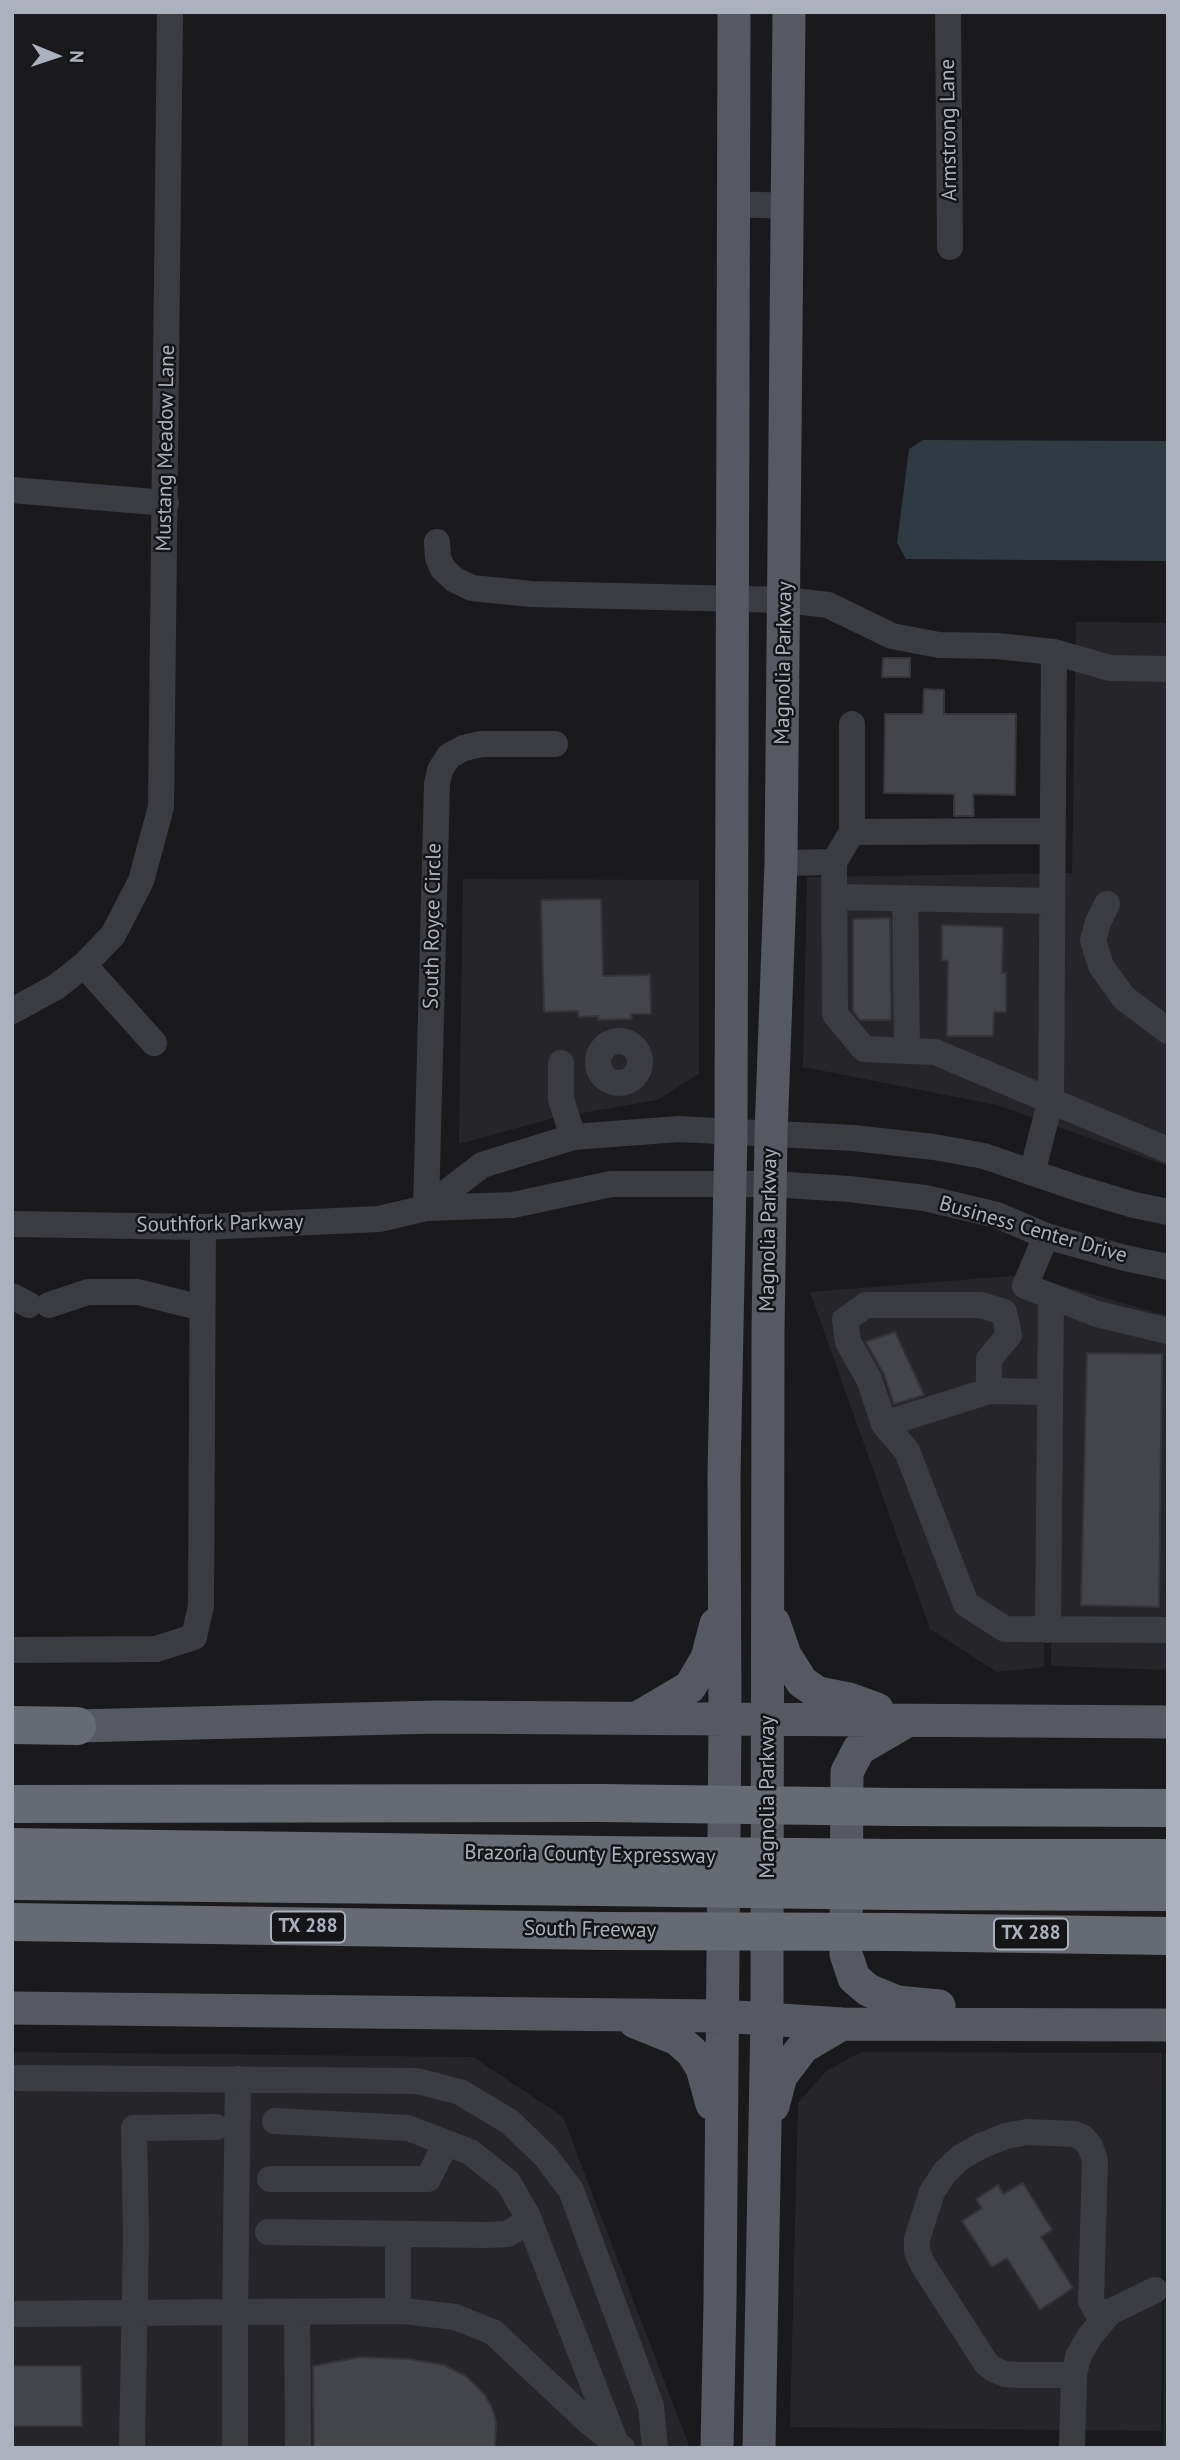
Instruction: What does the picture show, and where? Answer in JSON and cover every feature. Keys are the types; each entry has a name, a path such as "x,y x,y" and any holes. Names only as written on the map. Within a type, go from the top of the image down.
{"highway":[{"path":"12,1725 77,1726"},
{"path":"12,1804 601,1803 1168,1808"},
{"name":"Brazoria County Expressway","path":"12,1847 600,1871 893,1875 1168,1892"},
{"name":"Brazoria County Expressway","path":"893,1875 1168,1858"},
{"name":"Brazoria County Expressway","path":"12,1881 600,1871"},
{"name":"South Freeway","path":"12,1922 1168,1936"}],"main road":[{"name":"Magnolia Parkway","path":"717,2448 725,1719 724,1475 731,1132 730,600 734,12"},
{"name":"Magnolia Parkway","path":"760,2448 767,2017 768,1331 771,1134 781,863 789,12"},
{"path":"638,1718 690,1687 707,1658 724,1591"},
{"path":"769,1608 785,1655 802,1682 818,1693 849,1699 909,1719"},
{"path":"77,1726 255,1719 437,1717 1168,1722"},
{"path":"909,1719 859,1749 847,1772 846,1954 854,1978 868,1990 897,2002 941,2006 1014,2025"},
{"path":"12,2008 721,2016 842,2024 1168,2025"},
{"path":"617,2014 677,2039 692,2052 706,2080 720,2140"},
{"path":"764,2139 781,2076 803,2046 842,2024"}],"street":[{"name":"Mustang Meadow Lane","path":"12,1011 56,987 84,965 113,935 141,881 161,807 170,12"},
{"name":"Armstrong Lane","path":"948,12 950,247"},
{"path":"733,204 788,206"},
{"path":"12,490 166,503"},
{"path":"438,542 438,558 443,569 455,580 472,588 531,594 785,600 828,605 892,636 939,645 997,646 1054,652 1110,668 1168,669"},
{"path":"1032,1173 1051,1099 1054,652"},
{"path":"852,724 852,832 834,862 835,1014 864,1049 935,1052 1168,1150"},
{"name":"South Royce Circle","path":"426,1208 437,784 440,771 449,756 472,746 555,744"},
{"path":"852,832 1053,831"},
{"path":"781,863 834,862"},
{"path":"834,897 1052,901"},
{"path":"905,898 907,1051"},
{"path":"1107,904 1093,940 1101,966 1124,999 1168,1031"},
{"path":"84,965 154,1043"},
{"path":"561,1063 562,1099 573,1137"},
{"name":"Southfork Parkway","path":"426,1208 482,1165 573,1137 680,1129 731,1132"},
{"path":"731,1132 853,1138 934,1147 984,1157 1134,1205 1168,1212"},
{"name":"Southfork Parkway","path":"12,1224 203,1227 379,1219 426,1208 513,1205 611,1184 730,1183"},
{"name":"Business Center Drive","path":"730,1183 849,1189 925,1198 997,1215 1046,1236 1168,1267"},
{"path":"12,1650 156,1649 194,1637 201,1606 203,1227"},
{"path":"1046,1236 1025,1286 1097,1314 1168,1331"},
{"path":"30,1302 88,1292 138,1293 202,1308"},
{"path":"1048,1630 1051,1296"},
{"path":"989,1391 989,1359 1009,1335 1004,1312 981,1305 866,1305 845,1320 848,1342 869,1379 884,1424 907,1451 966,1604 1004,1629 1168,1629"},
{"path":"884,1424 989,1391 1049,1392"},
{"path":"12,2078 417,2081 460,2092 510,2122 546,2157 570,2190 651,2406 655,2448"},
{"path":"235,2448 238,2079"},
{"path":"275,2121 408,2128 470,2152 508,2182 529,2221 619,2445"},
{"path":"132,2448 136,2235 134,2128 216,2127"},
{"path":"1074,2375 1004,2374 993,2369 986,2363 923,2265 917,2250 917,2239 932,2192 945,2172 961,2157 1006,2136 1027,2132 1073,2134 1082,2137 1090,2146 1095,2160 1091,2301 1102,2321"},
{"path":"270,2179 428,2179 446,2143"},
{"path":"268,2232 508,2234 529,2221"},
{"path":"398,2234 398,2311"},
{"path":"1072,2448 1074,2375 1078,2357 1090,2336 1110,2312 1155,2290"},
{"path":"12,2314 398,2311 455,2317 493,2332 590,2423 619,2445"},
{"path":"298,2312 298,2448"}],"shaded area":[{"path":"923,440 1168,441 1168,561 906,559 897,543 909,449"},
{"path":"1076,622 1168,623 1168,1166 997,1105 803,1067 807,877 1072,873"},
{"path":"463,879 699,880 699,1074 657,1100 553,1118 459,1144"},
{"path":"1011,1276 1047,1281 1044,1667 997,1672 930,1629 810,1292"},
{"path":"1056,1284 1168,1316 1168,1670 1051,1666"},
{"path":"12,2052 473,2057 563,2117 690,2448 12,2448"},
{"path":"861,2052 1162,2053 1161,2431 790,2427 798,2103 826,2071"},
{"path":"1165,2053 1168,2053 1168,2448 1164,2448"}],"building":[{"path":"883,658 910,658 910,677 882,677"},
{"path":"924,689 944,690 944,714 1016,714 1015,795 973,794 974,816 954,816 954,794 884,793 885,714 923,714"},
{"path":"601,899 603,976 650,975 651,1014 631,1014 632,1019 598,1020 598,1016 578,1017 578,1011 544,1012 541,900"},
{"path":"890,918 891,1020 860,1020 853,1011 853,919"},
{"path":"942,925 1003,927 1002,973 1006,973 1006,1012 994,1012 993,1036 947,1036 948,961 942,960"},
{"path":"895,1332 924,1395 894,1404 884,1374 866,1342"},
{"path":"1087,1353 1162,1354 1159,1607 1081,1605"},
{"path":"1023,2183 1052,2230 1041,2237 1073,2288 1040,2310 1007,2258 992,2267 962,2221 982,2208 976,2199 998,2185 1003,2194"},
{"path":"360,2357 408,2359 444,2365 467,2377 485,2395 491,2406 496,2421 495,2448 314,2448 313,2366"},
{"path":"12,2366 81,2366 82,2426 12,2426"}]}
